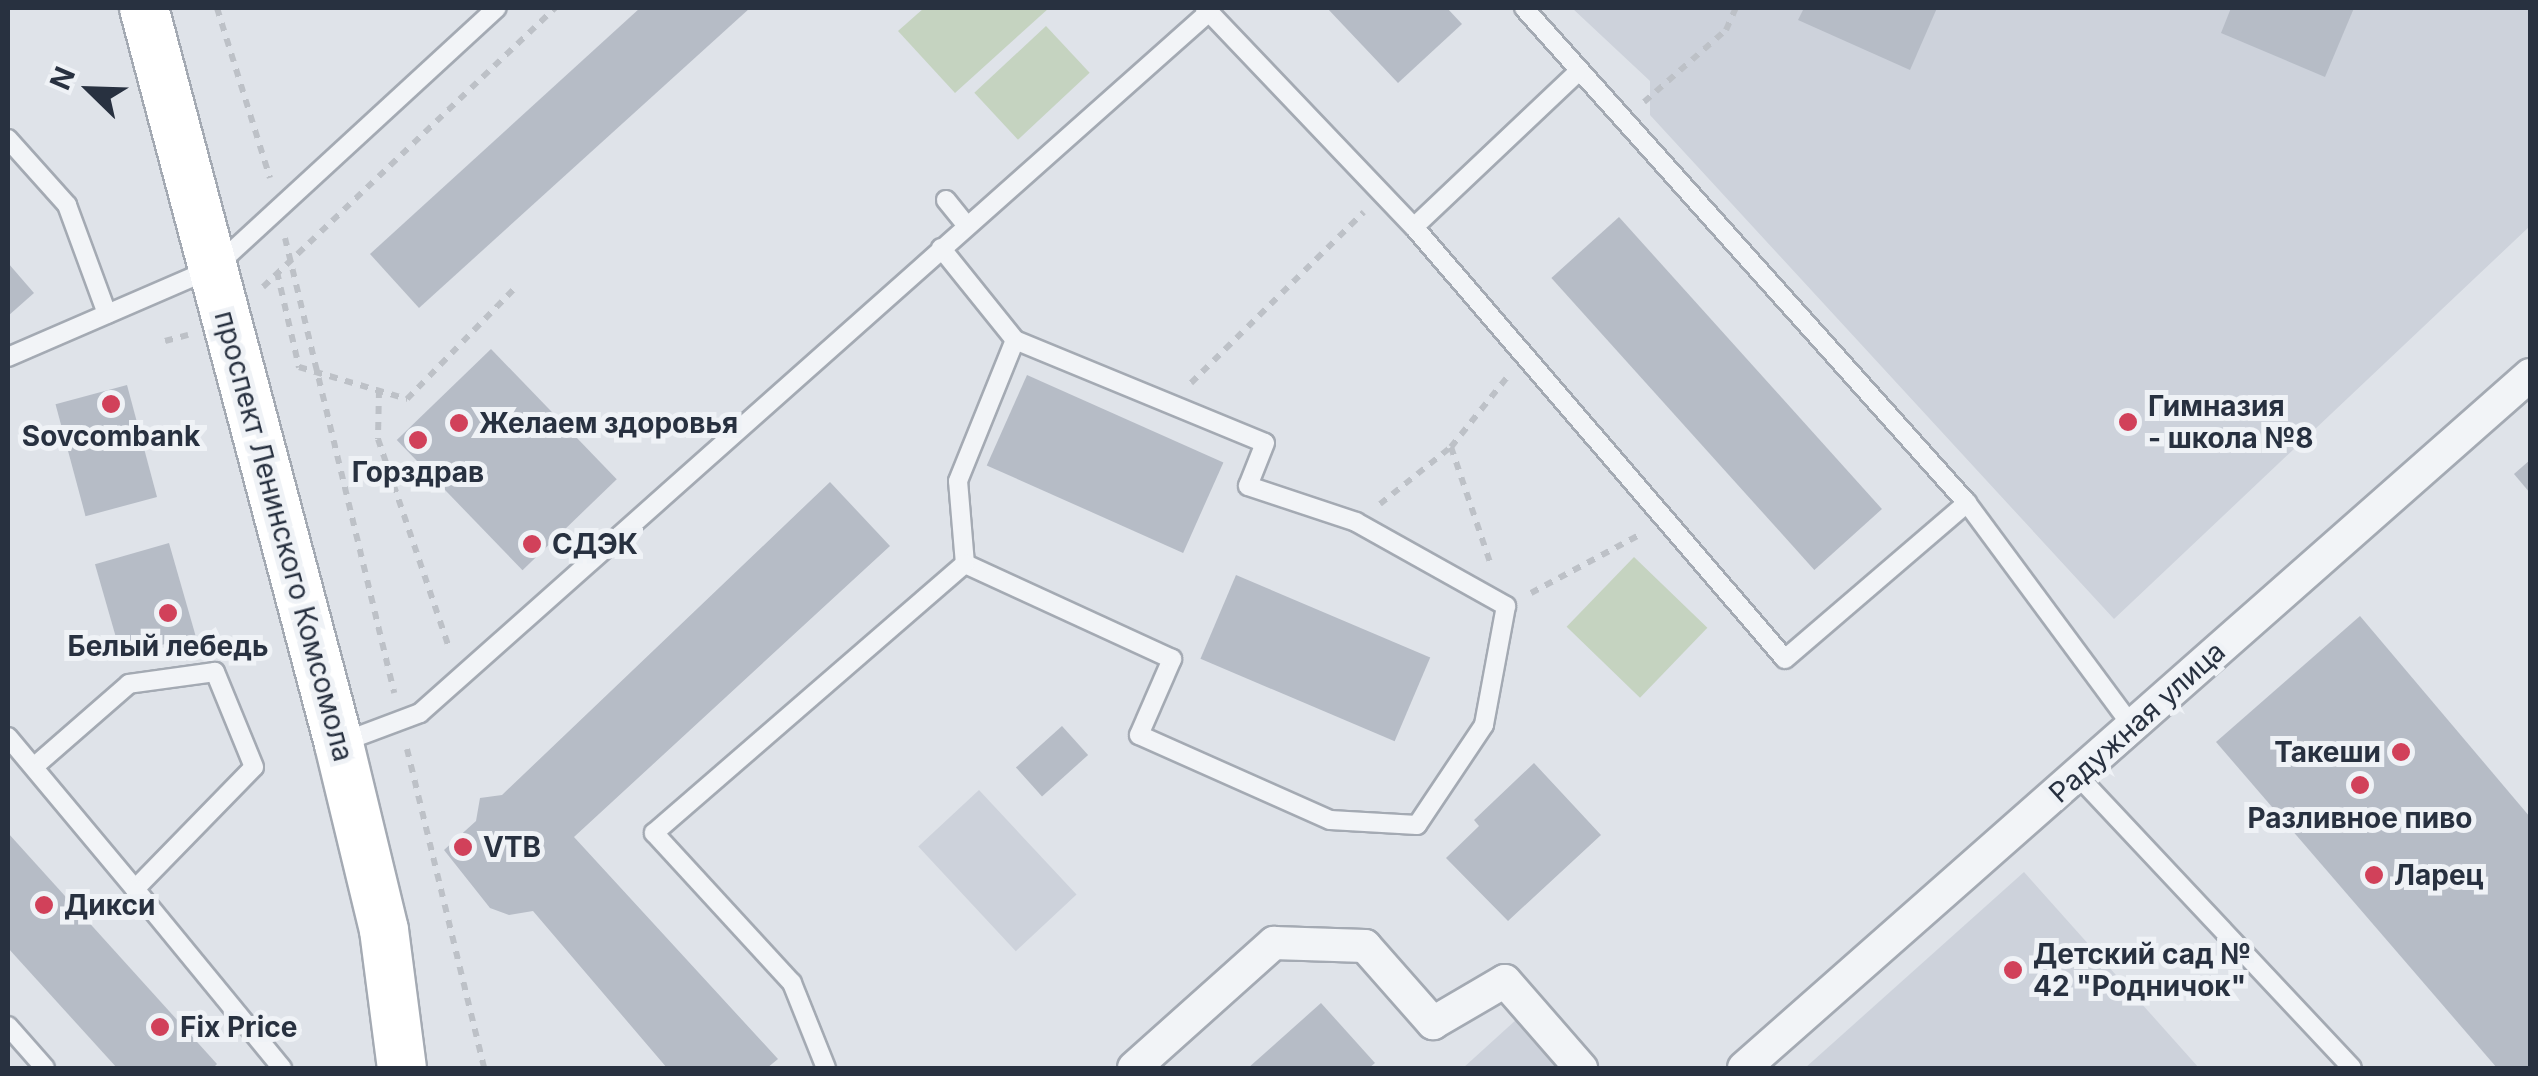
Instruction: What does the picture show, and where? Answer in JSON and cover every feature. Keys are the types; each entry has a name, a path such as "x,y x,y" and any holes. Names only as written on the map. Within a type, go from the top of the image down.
{"main road":[{"name":"проспект Ленинского Комсомола","path":"144,8 339,744 384,930 402,1068"}],"street":[{"name":"Радужная улица","path":"1744,1068 2530,375"},
{"path":"1134,1068 1274,943 1365,946 1433,1023 1504,981 1581,1068"}],"lane":[{"path":"8,357 214,268 498,8"},
{"path":"1524,8 1967,503 2133,728"},
{"path":"339,744 420,713 1207,10 1414,226 1785,660 1967,503"},
{"path":"1414,226 1580,71"},
{"path":"8,138 67,204 107,314"},
{"path":"946,200 966,225"},
{"path":"941,248 1015,340 1265,443 1248,486 1356,522 1506,606 1484,725 1416,825 1330,820 1139,735 1172,660 965,564"},
{"path":"965,564 958,481 1015,340"},
{"path":"826,1068 792,982 654,834 965,564"},
{"path":"34,768 129,684 214,672 254,767 135,889"},
{"path":"8,736 282,1068"},
{"path":"2078,776 2352,1068"},
{"path":"8,1026 45,1068"}],"path":[{"path":"217,8 278,210 484,1068"},
{"path":"165,342 228,322 555,8"},
{"path":"1624,118 1726,30 1736,8"},
{"path":"1170,404 1383,194"},
{"path":"278,272 299,367 406,399 514,289"},
{"path":"1356,522 1451,448 1525,356"},
{"path":"379,390 378,439 459,678"},
{"path":"1451,448 1506,606 1666,521"}],"shaded area":[{"name":"Гимназия - школа №8","path":"1572,8 2530,8 2530,226 2114,619 1650,115 1650,81"},
{"path":"979,790 1077,895 1016,951 918,847"},
{"name":"Детский сад № 42 \"Родничок\"","path":"2024,872 2199,1068 1805,1068"},
{"path":"1517,1019 1562,1068 1463,1068"}],"green space":[{"path":"924,8 1049,8 955,93 898,31"},
{"path":"1046,26 1090,73 1018,140 974,93"},
{"path":"1634,557 1707,628 1640,698 1567,627"}],"building":[{"path":"640,8 750,8 419,308 370,254"},
{"path":"1327,8 1447,8 1462,24 1398,83"},
{"path":"1804,8 1937,8 1910,70 1798,20"},
{"path":"2231,8 2354,8 2325,77 2221,33"},
{"path":"1619,217 1882,509 1814,570 1551,278"},
{"path":"8,263 34,293 8,316"},
{"path":"491,349 617,479 522,570 397,440"},
{"path":"1027,375 1223,462 1183,553 987,465"},
{"path":"127,385 157,497 86,516 56,404"},
{"path":"2530,460 2530,493 2514,474"},
{"path":"830,482 890,546 574,837 778,1059 767,1068 667,1068 533,911 509,915 490,908 444,850 476,821 480,798 502,795"},
{"path":"169,543 195,635 121,657 95,564"},
{"path":"1236,575 1430,657 1395,741 1200,659"},
{"path":"2360,616 2530,817 2530,1068 2497,1068 2216,742"},
{"path":"1062,726 1088,755 1042,796 1016,767"},
{"path":"1534,763 1601,835 1508,921 1446,858 1479,826 1474,820"},
{"path":"8,833 217,1064 213,1068 117,1068 8,948"},
{"path":"1321,1003 1375,1063 1369,1068 1248,1068"}],"place":[{"name":"Sovcombank","path":"111,404"},
{"name":"Гимназия - школа №8","path":"2128,422"},
{"name":"Желаем здоровья","path":"459,423"},
{"name":"Горздрав","path":"418,440"},
{"name":"СДЭК","path":"532,544"},
{"name":"Белый лебедь","path":"168,613"},
{"name":"Такеши","path":"2401,752"},
{"name":"Разливное пиво","path":"2360,785"},
{"name":"VTB","path":"463,847"},
{"name":"Ларец","path":"2374,875"},
{"name":"Дикси","path":"44,905"},
{"name":"Детский сад № 42 \"Родничок\"","path":"2013,970"},
{"name":"Fix Price","path":"160,1027"}]}
